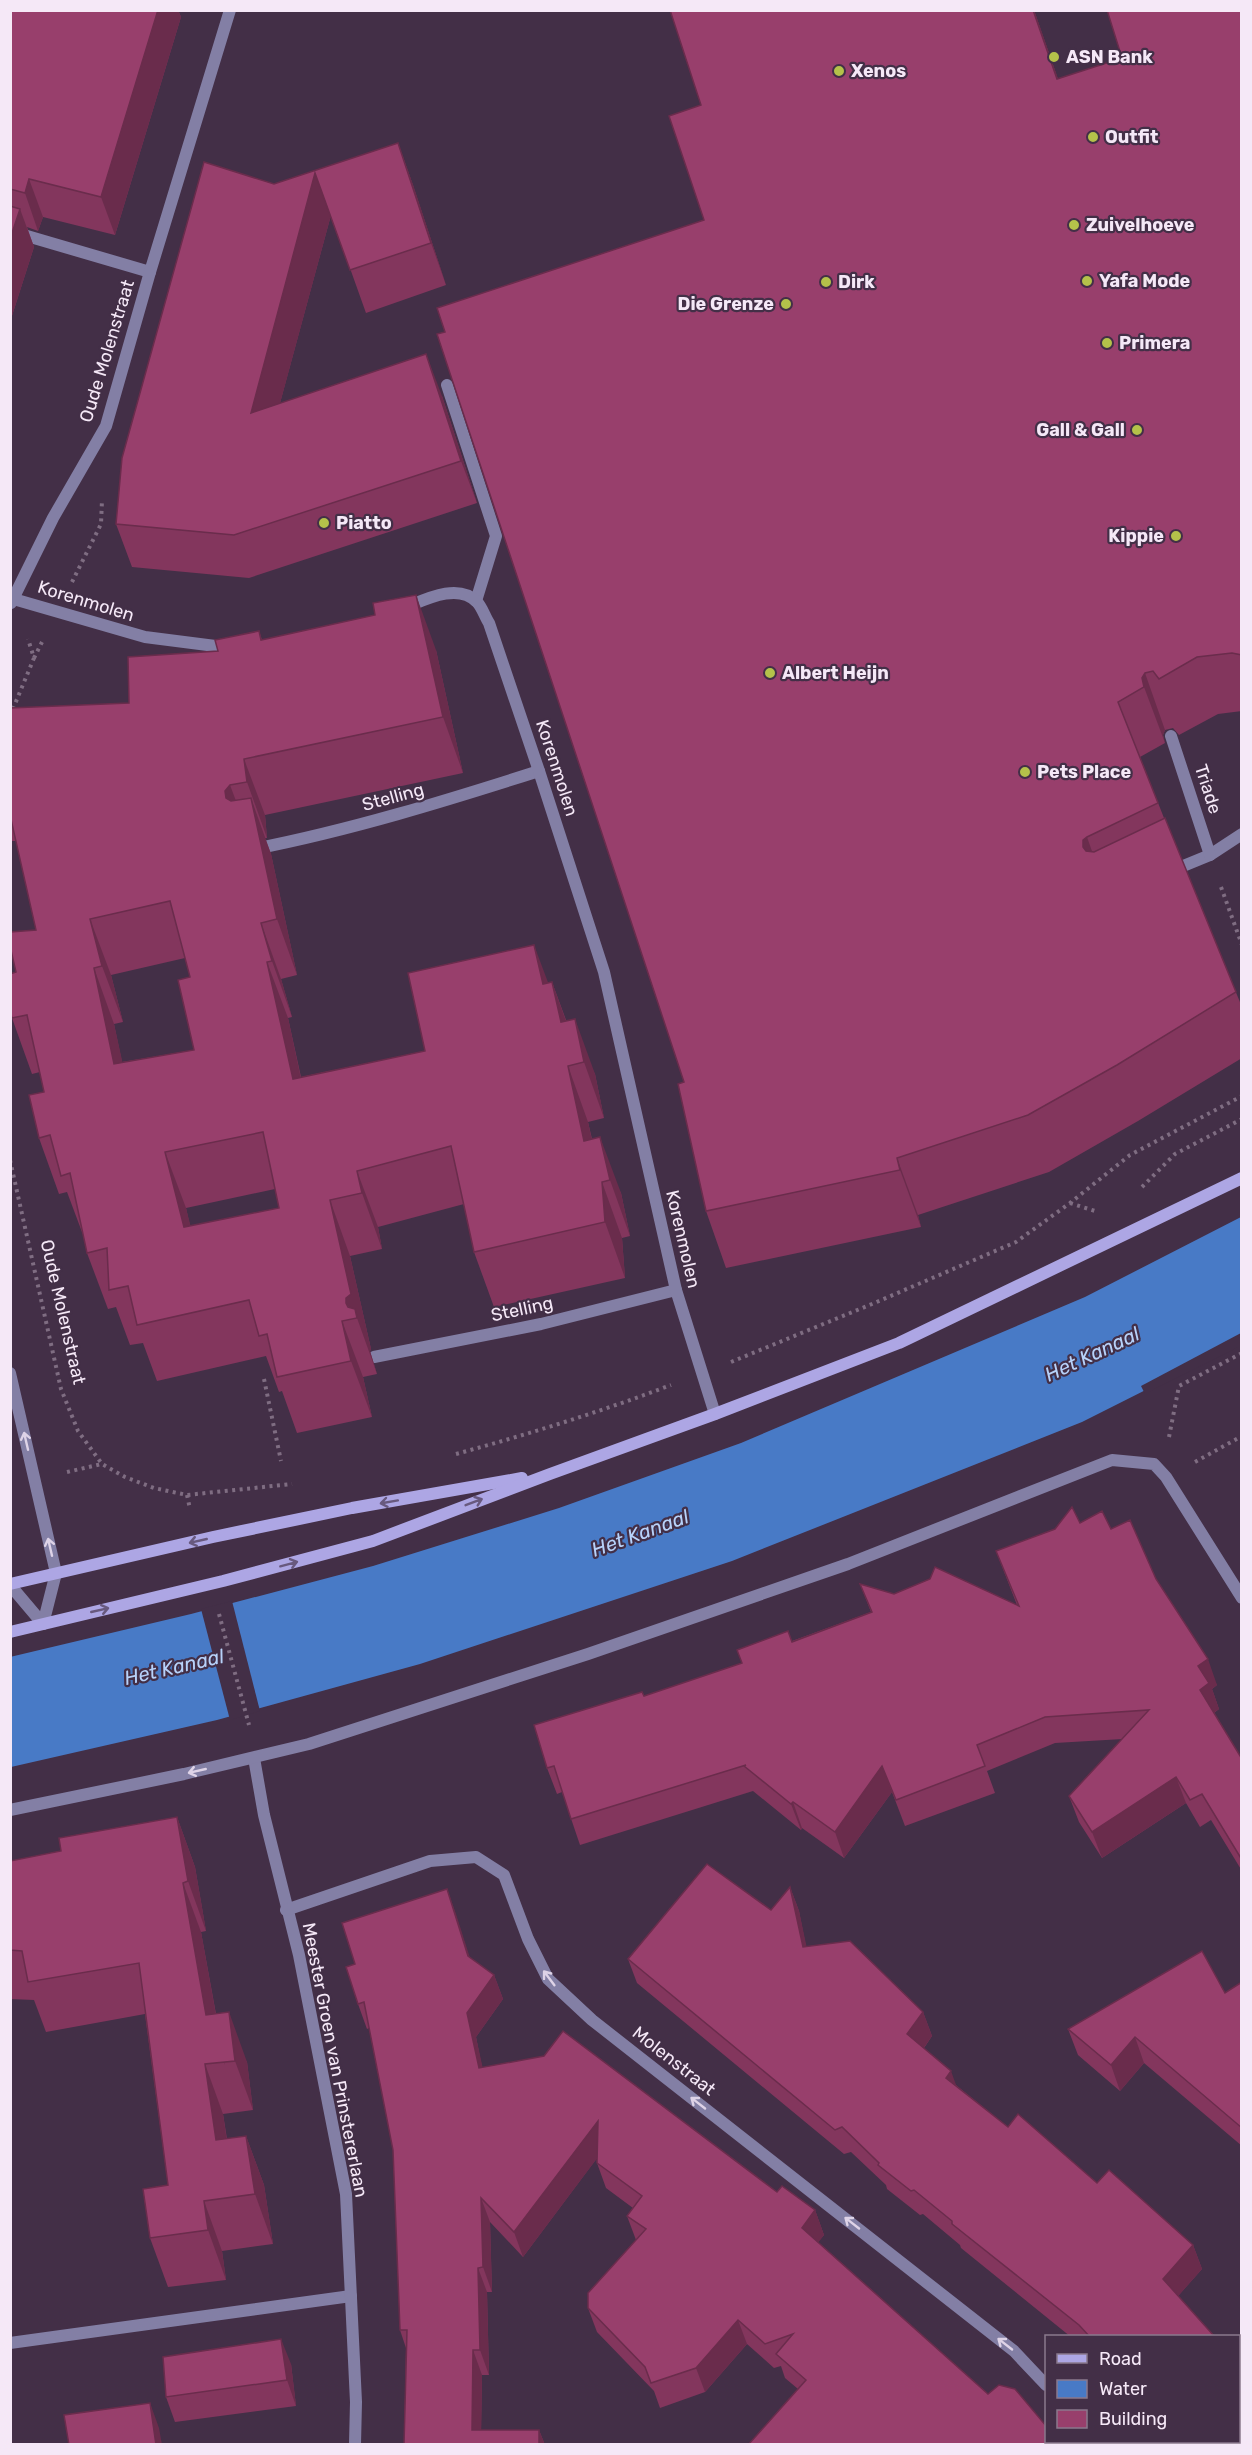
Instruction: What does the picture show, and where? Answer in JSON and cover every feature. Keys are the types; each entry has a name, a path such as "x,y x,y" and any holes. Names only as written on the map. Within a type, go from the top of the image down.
{"main road":[{"path":"10,1632 223,1581 373,1541 550,1473 716,1414 899,1343 1242,1178"},
{"path":"10,1584 352,1508 550,1473"}],"street":[{"name":"Oude Molenstraat","path":"11,600 53,518 106,426 150,272 230,10"},
{"name":"Oude Molenstraat","path":"10,231 150,272"},
{"path":"396,611 438,594 455,592 476,601 496,536 447,384"},
{"name":"Korenmolen","path":"11,600 145,637 224,649 246,648"},
{"name":"Korenmolen","path":"476,601 489,623 604,972 676,1290 716,1414"},
{"name":"Triade","path":"1172,736 1210,855"},
{"name":"Stelling","path":"253,849 306,839 437,804 539,771"},
{"path":"1161,876 1210,855 1242,834"},
{"name":"Stelling","path":"374,1357 541,1324 676,1290"},
{"path":"10,1373 56,1573 43,1624"},
{"path":"10,1810 254,1758 317,1741 622,1642 848,1564 1112,1460 1154,1464 1166,1477 1242,1598"},
{"path":"10,1584 43,1624"},
{"name":"Meester Groen van Prinstererlaan","path":"254,1758 264,1815 286,1910 299,1954 346,2194 356,2402 355,2445"},
{"name":"Molenstraat","path":"286,1910 430,1861 476,1857 504,1875 528,1939 548,1979 555,1986 592,2020 1014,2350 1045,2383"},
{"path":"10,2343 351,2296"}],"path":[{"path":"10,716 34,658 101,524 103,491"},
{"path":"11,600 34,658"},
{"path":"12,708 24,712"},
{"path":"1210,855 1242,945"},
{"path":"448,1456 617,1406 702,1374 1016,1242 1130,1155 1242,1096"},
{"path":"1138,1190 1150,1181 1175,1154 1242,1119"},
{"name":"Oude Molenstraat","path":"10,1160 61,1389 78,1431 102,1464 125,1477 154,1488 187,1495 300,1484"},
{"path":"1070,1203 1104,1214"},
{"path":"1154,1464 1168,1439 1179,1386 1242,1353"},
{"path":"264,1379 281,1461"},
{"path":"1166,1477 1242,1436"},
{"path":"216,1603 248,1724"}],"water":[{"name":"Het Kanaal","path":"1241,1217 1241,1342 1082,1422 732,1561 420,1664 217,1720 11,1767 10,1657 191,1614 373,1566 559,1508 741,1443 1085,1297"}],"pier":[{"path":"1241,1333 1242,1345 1145,1394 1141,1386"},
{"path":"232,1601 260,1711 230,1720 201,1609"}],"building":[{"path":"10,10 158,10 101,197 29,179 25,193 10,189"},
{"path":"670,10 1033,10 1057,79 1122,58 1107,10 1242,10 1242,655 1232,653 1197,657 1159,679 1153,671 1145,673 1142,678 1144,687 1118,702 1158,803 1083,840 1083,847 1086,851 1094,852 1165,818 1236,992 1117,1065 1028,1115 897,1158 900,1170 706,1211 678,1084 684,1082 437,334 445,332 437,308 704,220 669,116 701,105"},
{"path":"398,143 431,243 350,270 315,173 251,413 426,354 461,461 234,535 116,524 122,458 204,162 274,184"},
{"path":"10,206 20,209 10,239"},
{"path":"416,595 443,717 244,759 247,782 230,785 225,791 226,798 231,801 251,798 277,919 261,923 272,961 267,962 293,1079 425,1051 408,973 534,945 543,984 552,982 561,1022 575,1019 584,1062 568,1066 584,1141 600,1137 610,1180 602,1182 605,1222 474,1252 451,1146 357,1171 362,1193 330,1200 351,1294 346,1298 346,1303 348,1307 355,1309 357,1318 342,1321 351,1361 277,1377 267,1334 259,1336 249,1300 137,1325 128,1286 109,1290 107,1248 87,1253 70,1173 61,1176 50,1135 39,1138 29,1095 44,1092 27,1015 12,1018 10,1011 10,974 16,972 10,946 10,932 36,930 10,815 10,708 129,703 128,657 218,651 215,640 259,631 261,640 375,615 373,603","holes":["170,901 190,977 178,980 194,1050 114,1064 94,968 102,966 90,919","263,1132 279,1208 184,1227 165,1152"]},
{"path":"1072,1507 1080,1523 1102,1511 1111,1529 1130,1520 1156,1579 1208,1659 1198,1666 1209,1683 1200,1690 1242,1759 1242,1860 1202,1794 1190,1800 1176,1777 1092,1832 1069,1796 1149,1710 1045,1717 977,1745 985,1766 896,1800 882,1766 835,1832 793,1802 791,1804 744,1766 746,1765 571,1819 554,1766 547,1768 534,1725 642,1692 644,1696 742,1663 737,1650 788,1631 792,1642 872,1612 860,1584 894,1594 930,1579 935,1567 1019,1606 996,1551 1055,1529"},
{"path":"177,1817 188,1881 183,1883 206,2015 229,2012 235,2061 205,2064 216,2140 246,2136 255,2194 204,2201 208,2230 150,2238 143,2189 168,2185 139,1963 28,1982 22,1951 10,1950 10,1861 61,1851 59,1838"},
{"path":"707,1864 771,1910 790,1887 803,1947 850,1941 923,2012 907,2034 951,2071 946,2078 1008,2127 1018,2114 1097,2183 1109,2170 1193,2245 1163,2279 1213,2335 1088,2335 1079,2325 952,2224 952,2221 914,2190 911,2191 878,2165 879,2163 842,2127 835,2130 628,1959"},
{"path":"447,1889 468,1956 494,1975 467,2013 479,2068 544,2056 563,2031 777,2192 782,2186 815,2210 802,2228 988,2394 999,2385 1015,2389 1045,2425 1045,2443 1060,2443 1061,2445 748,2445 806,2380 776,2354 793,2334 765,2344 738,2320 696,2368 651,2383 645,2367 588,2308 588,2293 646,2229 627,2216 642,2196 597,2163 598,2121 514,2232 481,2198 483,2267 478,2268 480,2350 473,2350 472,2430 539,2430 539,2445 404,2445 407,2330 400,2330 393,2150 364,2002 358,2004 346,1967 355,1964 342,1923"},
{"path":"1202,1951 1225,1993 1242,1982 1242,2128 1135,2037 1111,2065 1068,2029"},
{"path":"281,2339 287,2380 166,2397 163,2357"},
{"path":"1240,2363 1242,2366 1242,2445 1188,2445 1186,2443 1240,2443"},
{"path":"150,2403 156,2445 69,2445 64,2415"}],"place":[{"name":"ASN Bank","path":"1054,57"},
{"name":"Xenos","path":"839,71"},
{"name":"Outfit","path":"1093,137"},
{"name":"Zuivelhoeve","path":"1074,225"},
{"name":"Yafa Mode","path":"1087,281"},
{"name":"Dirk","path":"826,282"},
{"name":"Die Grenze","path":"786,304"},
{"name":"Primera","path":"1107,343"},
{"name":"Gall & Gall","path":"1137,430"},
{"name":"Piatto","path":"324,523"},
{"name":"Kippie","path":"1176,536"},
{"name":"Albert Heijn","path":"770,673"},
{"name":"Pets Place","path":"1025,772"}]}
